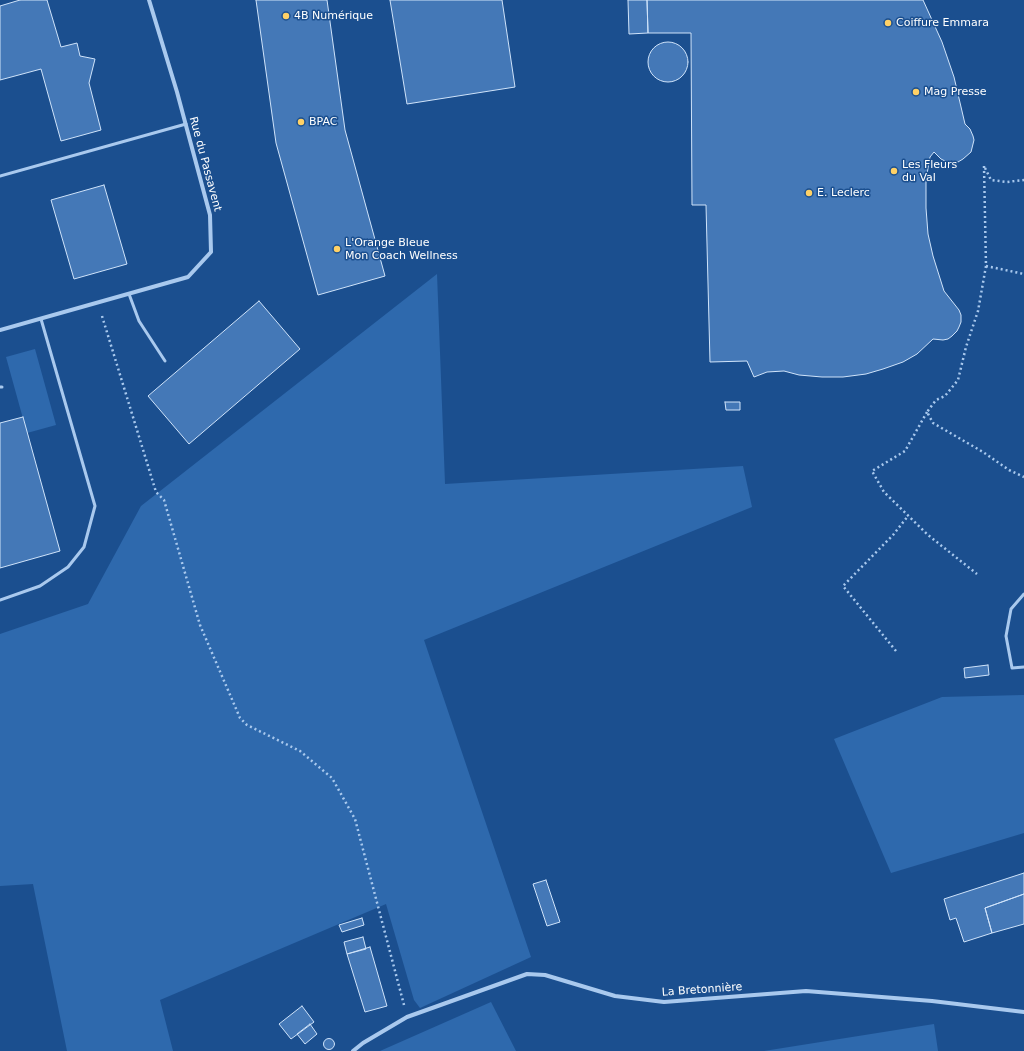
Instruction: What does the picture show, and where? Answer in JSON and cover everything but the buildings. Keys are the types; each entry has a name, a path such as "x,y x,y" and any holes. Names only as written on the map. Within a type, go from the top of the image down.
{"street":[{"name":"Rue du Passavent","path":"0,330 188,277 211,252 210,215 186,124 150,0"},
{"name":"La Bretonnière","path":"353,1051 363,1043 407,1017 527,974 546,975 615,996 664,1002 806,991 932,1001 1024,1012"}],"lane":[{"path":"0,176 186,124"},
{"path":"129,294 139,321 165,361"},
{"path":"0,600 40,586 68,567 84,547 95,506 41,319"},
{"path":"1024,594 1011,609 1006,636 1012,668 1024,667"}],"path":[{"path":"976,574 928,536 884,492 872,471 905,451 927,412 936,400 945,396 958,380 966,347 978,311 986,266 984,166 991,180 1007,182 1024,180"},
{"path":"986,266 1024,274"},
{"path":"98,302 156,492 164,500 200,624 240,718 247,725 300,751 332,778 355,820 407,1017"},
{"path":"927,412 933,423 983,452 1009,470 1024,477"},
{"path":"896,652 843,586 893,535 908,516"}],"shaded area":[{"path":"437,274 445,484 743,466 752,507 424,640 531,957 420,1008 414,1000 386,904 160,1000 173,1051 67,1051 33,884 0,886 0,634 88,604 141,506"},
{"path":"35,349 56,425 27,433 6,357"},
{"path":"1024,695 1024,833 891,873 834,739 942,697"},
{"path":"491,1002 516,1051 380,1051"},
{"path":"934,1024 938,1051 764,1051"}],"place":[{"name":"4B Numérique","path":"286,16"},
{"name":"Coiffure Emmara","path":"888,23"},
{"name":"Mag Presse","path":"916,92"},
{"name":"BPAC","path":"301,122"},
{"name":"Les Fleurs du Val","path":"894,171"},
{"name":"E. Leclerc","path":"809,193"},
{"name":"L'Orange Bleue Mon Coach Wellness","path":"337,249"}]}
